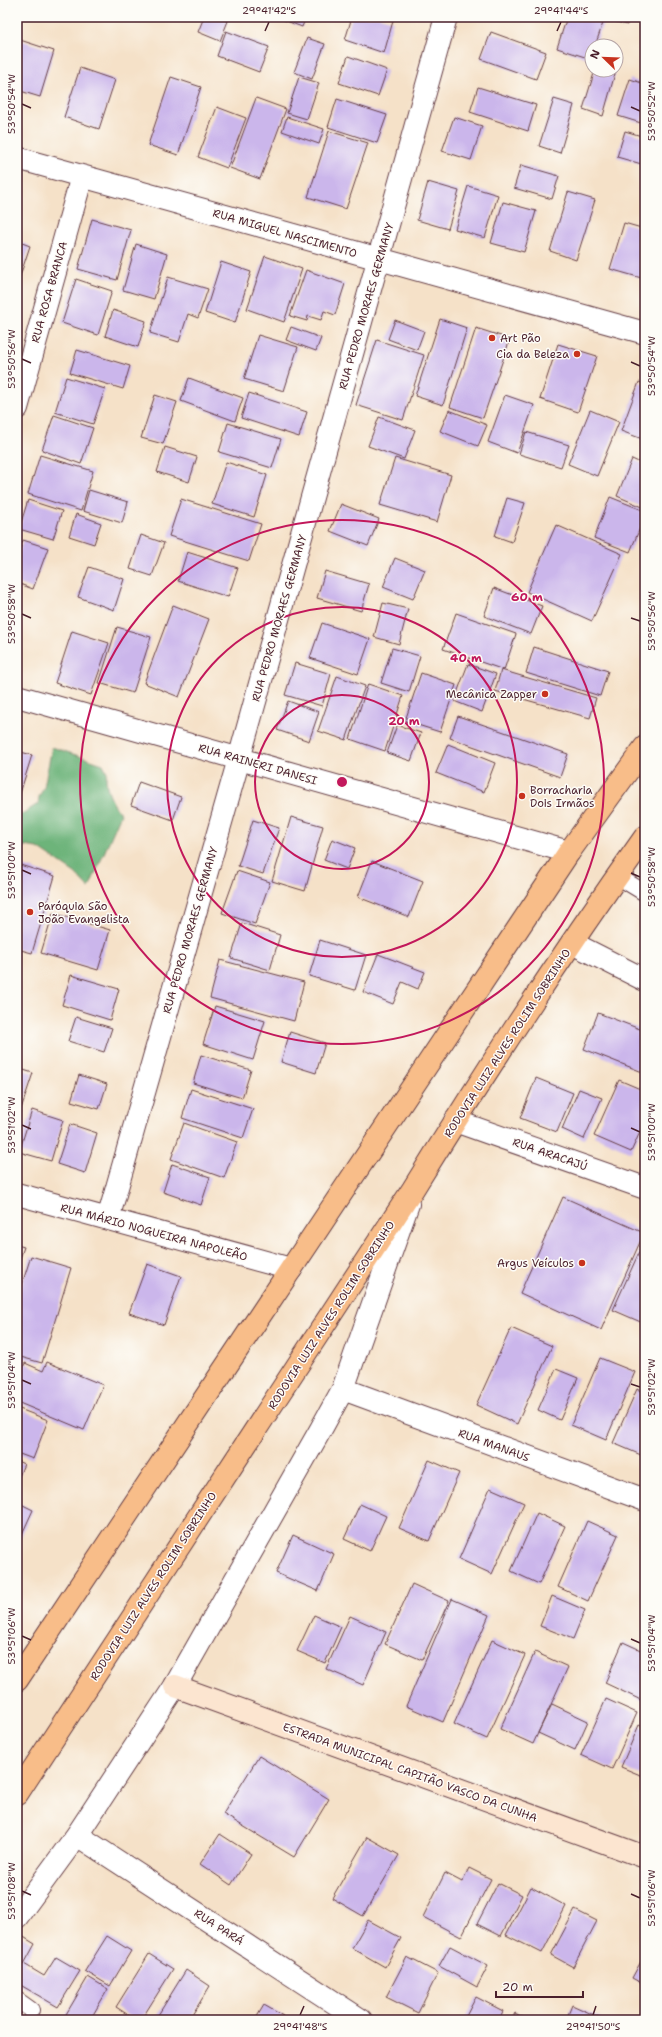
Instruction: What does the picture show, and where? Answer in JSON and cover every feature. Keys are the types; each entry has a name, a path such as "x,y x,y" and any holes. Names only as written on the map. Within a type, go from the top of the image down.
{"highway":[{"path":"17,1680 569,852 645,747"},
{"name":"RODOVIA LUIZ ALVES ROLIM SOBRINHO","path":"17,1794 413,1189 455,1121 572,943 645,837"}],"main road":[{"name":"ESTRADA MUNICIPAL CAPITÃO VASCO DA CUNHA","path":"175,1686 645,1858"}],"street":[{"name":"RUA PEDRO MORAES GERMANY","path":"108,1219 239,759 446,17"},
{"name":"RUA MIGUEL NASCIMENTO","path":"17,158 645,333"},
{"name":"RUA ROSA BRANCA","path":"17,408 82,176"},
{"name":"RUA RAINERI DANESI","path":"17,696 569,852"},
{"path":"572,943 645,980"},
{"name":"RUA ARACAJÚ","path":"455,1121 645,1188"},
{"path":"17,1917 77,1835 175,1686 343,1389 413,1189"},
{"name":"RUA MÁRIO NOGUEIRA NAPOLEÃO","path":"17,1194 291,1269"},
{"name":"RUA MANAUS","path":"343,1389 645,1500"},
{"name":"RUA PARÁ","path":"77,1835 361,2020"}],"lane":[{"path":"617,876 645,893"},
{"path":"17,2000 31,2010"}],"green space":[{"path":"52,747 103,764 107,772 106,782 109,794 114,805 121,814 89,888 75,873 38,848 17,845 17,814 22,814 38,804 39,797 44,787"}],"building":[{"path":"204,17 217,17 228,21 220,41 198,32"},
{"path":"276,17 306,17 302,27"},
{"path":"352,17 380,17 393,21 384,53 345,40"},
{"path":"567,17 583,17 603,23 598,38 584,38 584,57 557,48"},
{"path":"608,17 629,17 627,25 607,19"},
{"path":"226,31 269,47 259,72 217,56"},
{"path":"491,32 546,52 536,79 481,59"},
{"path":"307,38 325,44 312,79 294,72"},
{"path":"17,39 54,51 40,97 17,90"},
{"path":"348,56 387,70 378,96 339,83"},
{"path":"80,68 115,80 99,129 64,117"},
{"path":"171,77 201,87 178,155 148,145"},
{"path":"299,77 319,83 307,119 287,113"},
{"path":"593,78 614,78 603,116 583,109"},
{"path":"630,79 645,84 645,109 641,123 618,116"},
{"path":"478,87 536,105 528,131 470,112"},
{"path":"256,98 286,109 260,179 230,168"},
{"path":"337,99 387,115 377,143 328,127"},
{"path":"554,99 574,105 560,153 539,146"},
{"path":"217,107 246,118 227,168 198,157"},
{"path":"287,117 324,129 319,144 282,131"},
{"path":"454,117 482,126 471,160 442,151"},
{"path":"329,131 368,143 346,209 308,197"},
{"path":"625,131 645,137 645,165 617,157"},
{"path":"521,165 559,176 552,199 514,188"},
{"path":"428,182 459,191 448,229 417,220"},
{"path":"468,186 498,195 485,238 455,229"},
{"path":"568,192 595,200 576,260 550,251"},
{"path":"503,202 536,211 524,252 491,243"},
{"path":"92,219 131,230 117,280 78,269"},
{"path":"624,223 645,229 645,279 610,269"},
{"path":"17,241 30,246 17,285"},
{"path":"136,244 167,254 154,299 123,290"},
{"path":"265,256 302,269 284,322 247,309"},
{"path":"221,262 251,272 235,323 205,313"},
{"path":"306,270 345,284 335,315 324,311 321,320 308,316 307,321 290,316"},
{"path":"168,277 208,289 198,318 188,314 179,342 150,333"},
{"path":"76,279 112,291 98,335 62,323"},
{"path":"113,310 146,321 138,347 105,336"},
{"path":"440,319 467,328 443,405 415,396"},
{"path":"395,320 424,331 417,350 388,339"},
{"path":"291,327 321,338 316,351 286,340"},
{"path":"476,328 510,339 483,418 450,407"},
{"path":"258,335 298,347 284,391 244,379"},
{"path":"377,340 424,355 403,420 356,405"},
{"path":"558,344 597,356 578,412 540,399"},
{"path":"77,350 130,366 123,389 70,373"},
{"path":"66,377 105,389 93,424 55,412"},
{"path":"189,378 243,398 235,421 181,401"},
{"path":"639,382 645,384 645,440 621,431"},
{"path":"249,393 307,412 299,437 241,418"},
{"path":"155,395 177,402 163,444 141,438"},
{"path":"505,395 534,405 517,453 488,442"},
{"path":"449,410 487,425 478,446 440,431"},
{"path":"590,410 619,422 597,476 568,464"},
{"path":"54,415 93,428 81,464 42,450"},
{"path":"379,417 415,430 404,459 368,446"},
{"path":"228,423 281,439 272,468 219,452"},
{"path":"526,432 569,445 561,467 519,454"},
{"path":"165,447 197,457 189,482 157,472"},
{"path":"40,455 93,471 81,511 28,494"},
{"path":"395,458 451,475 437,522 380,505"},
{"path":"632,459 645,465 645,508 617,496"},
{"path":"226,462 267,475 254,517 212,504"},
{"path":"89,490 128,502 122,523 83,511"},
{"path":"610,497 645,511 645,516 630,552 594,538"},
{"path":"507,498 525,503 512,542 495,536"},
{"path":"181,499 261,524 249,561 169,536"},
{"path":"28,500 62,511 53,539 19,529"},
{"path":"341,504 379,519 368,546 330,531"},
{"path":"76,514 101,523 94,544 69,536"},
{"path":"556,525 622,554 592,621 527,592"},
{"path":"141,535 164,543 152,576 130,569"},
{"path":"23,540 48,548 33,589 17,583 17,558"},
{"path":"187,552 238,568 228,597 178,581"},
{"path":"395,558 425,570 413,599 383,587"},
{"path":"89,567 124,579 114,610 78,597"},
{"path":"325,571 369,584 361,611 317,598"},
{"path":"494,588 542,606 531,634 484,616"},
{"path":"383,603 408,609 399,644 374,637"},
{"path":"173,605 209,619 179,697 144,683"},
{"path":"456,613 516,634 504,670 443,649"},
{"path":"322,623 370,639 358,674 310,658"},
{"path":"117,627 151,637 133,693 99,683"},
{"path":"72,631 109,643 91,695 55,683"},
{"path":"534,647 608,671 600,696 526,673"},
{"path":"392,648 420,656 409,692 381,683"},
{"path":"295,663 331,674 322,706 285,695"},
{"path":"468,664 496,674 482,712 454,701"},
{"name":"Mecânica Zapper","path":"501,670 596,698 590,718 495,691"},
{"path":"421,673 456,685 440,732 405,721"},
{"path":"337,676 365,686 346,740 318,731"},
{"path":"368,684 403,696 385,751 350,739"},
{"path":"288,701 319,712 309,741 277,730"},
{"path":"458,716 568,754 560,777 450,738"},
{"path":"397,725 421,733 411,761 387,753"},
{"path":"448,744 495,763 484,792 436,773"},
{"path":"17,751 32,755 17,803"},
{"path":"139,782 181,797 173,820 131,805"},
{"path":"291,817 323,826 305,891 272,881"},
{"path":"253,820 279,828 263,874 238,866"},
{"path":"332,839 355,848 347,869 324,860"},
{"path":"372,861 423,881 409,917 358,897"},
{"name":"Paróquia São João Evangelista","path":"17,864 55,876 32,953 17,949"},
{"path":"237,871 270,882 255,924 222,913"},
{"path":"53,913 110,930 98,970 41,953"},
{"path":"242,923 280,935 270,970 231,958"},
{"path":"320,940 366,955 355,990 309,976"},
{"path":"378,954 425,972 418,989 402,982 393,1004 363,992"},
{"path":"220,960 304,982 294,1021 210,998"},
{"path":"71,975 119,989 110,1020 62,1005"},
{"path":"215,1006 265,1021 253,1060 203,1044"},
{"path":"598,1013 645,1031 645,1073 584,1049"},
{"path":"76,1017 112,1028 104,1052 68,1041"},
{"path":"290,1032 325,1043 316,1073 281,1062"},
{"path":"201,1055 251,1070 242,1098 193,1083"},
{"path":"17,1068 33,1073 17,1121"},
{"path":"79,1075 107,1084 99,1109 71,1101"},
{"path":"536,1078 573,1093 557,1132 520,1118"},
{"path":"619,1080 645,1091 645,1121 631,1152 594,1136"},
{"path":"191,1089 253,1109 243,1138 182,1118"},
{"path":"579,1089 602,1098 584,1139 562,1129"},
{"path":"32,1110 63,1120 51,1161 19,1152"},
{"path":"184,1123 237,1142 224,1178 171,1159"},
{"path":"70,1124 97,1133 85,1173 57,1164"},
{"path":"172,1164 210,1177 201,1205 163,1192"},
{"name":"Argus Veículos","path":"563,1197 644,1233 601,1330 520,1293"},
{"path":"645,1239 645,1317 643,1323 613,1310"},
{"path":"17,1245 24,1247 17,1267"},
{"path":"31,1256 71,1268 42,1363 17,1356 17,1300"},
{"path":"147,1264 181,1276 164,1325 129,1313"},
{"path":"511,1328 552,1346 517,1424 476,1405"},
{"path":"600,1358 635,1372 606,1440 571,1425"},
{"path":"47,1362 103,1385 84,1430 17,1402 17,1383 25,1363 43,1371"},
{"path":"556,1369 578,1378 560,1420 538,1410"},
{"path":"637,1389 645,1393 645,1445 641,1455 613,1443"},
{"path":"17,1408 48,1420 33,1459 17,1453"},
{"path":"429,1460 459,1473 429,1541 399,1528"},
{"path":"17,1461 24,1464 17,1481"},
{"path":"490,1488 524,1503 492,1574 459,1559"},
{"path":"17,1502 33,1510 17,1545"},
{"path":"360,1504 386,1516 370,1551 344,1539"},
{"path":"537,1513 565,1526 539,1584 511,1571"},
{"path":"587,1521 618,1535 588,1601 558,1587"},
{"path":"293,1535 334,1554 318,1591 276,1573"},
{"path":"412,1584 449,1601 422,1660 385,1644"},
{"path":"552,1596 585,1610 573,1639 540,1626"},
{"path":"452,1599 489,1615 443,1722 406,1706"},
{"path":"314,1615 341,1627 325,1663 297,1651"},
{"path":"350,1616 386,1632 363,1685 326,1669"},
{"path":"492,1640 525,1655 487,1739 454,1724"},
{"path":"623,1642 645,1652 645,1697 643,1701 605,1683"},
{"path":"535,1652 568,1667 533,1744 500,1729"},
{"path":"606,1699 637,1713 612,1769 581,1755"},
{"path":"552,1704 588,1721 575,1750 538,1733"},
{"path":"639,1725 645,1728 645,1777 621,1767"},
{"path":"259,1756 329,1799 294,1857 223,1814"},
{"path":"220,1834 251,1854 231,1885 200,1864"},
{"path":"367,1837 399,1855 363,1916 332,1898"},
{"path":"469,1868 491,1879 461,1937 423,1917 445,1873 462,1882"},
{"path":"498,1883 522,1895 501,1936 477,1924"},
{"path":"531,1887 566,1906 542,1953 506,1935"},
{"path":"575,1910 597,1921 573,1967 551,1955"},
{"path":"368,1920 401,1938 385,1967 352,1948"},
{"path":"17,1933 35,1944 24,1964 44,1976 56,1957 80,1971 58,2007 17,1983"},
{"path":"107,1936 131,1951 110,1986 85,1971"},
{"path":"450,1946 488,1966 477,1987 439,1966"},
{"path":"149,1954 173,1969 141,2020 136,2020 116,2007"},
{"path":"645,1954 645,1985 632,1978"},
{"path":"407,1957 438,1973 418,2013 386,1997"},
{"path":"186,1970 210,1986 189,2020 155,2020"},
{"path":"88,1977 108,1989 90,2020 72,2020 65,2016"},
{"path":"476,1997 503,2011 499,2020 464,2020"},
{"path":"264,2005 283,2016 281,2020 255,2020"},
{"path":"572,2005 605,2020 566,2020"},
{"path":"515,2013 528,2020 511,2020"}],"place":[{"name":"Art Pão","path":"492,338"},
{"name":"Cia da Beleza","path":"577,354"},
{"name":"Mecânica Zapper","path":"545,694"},
{"name":"Borracharia Dois Irmãos","path":"522,796"},
{"name":"Paróquia São João Evangelista","path":"30,912"},
{"name":"Argus Veículos","path":"582,1263"}]}
